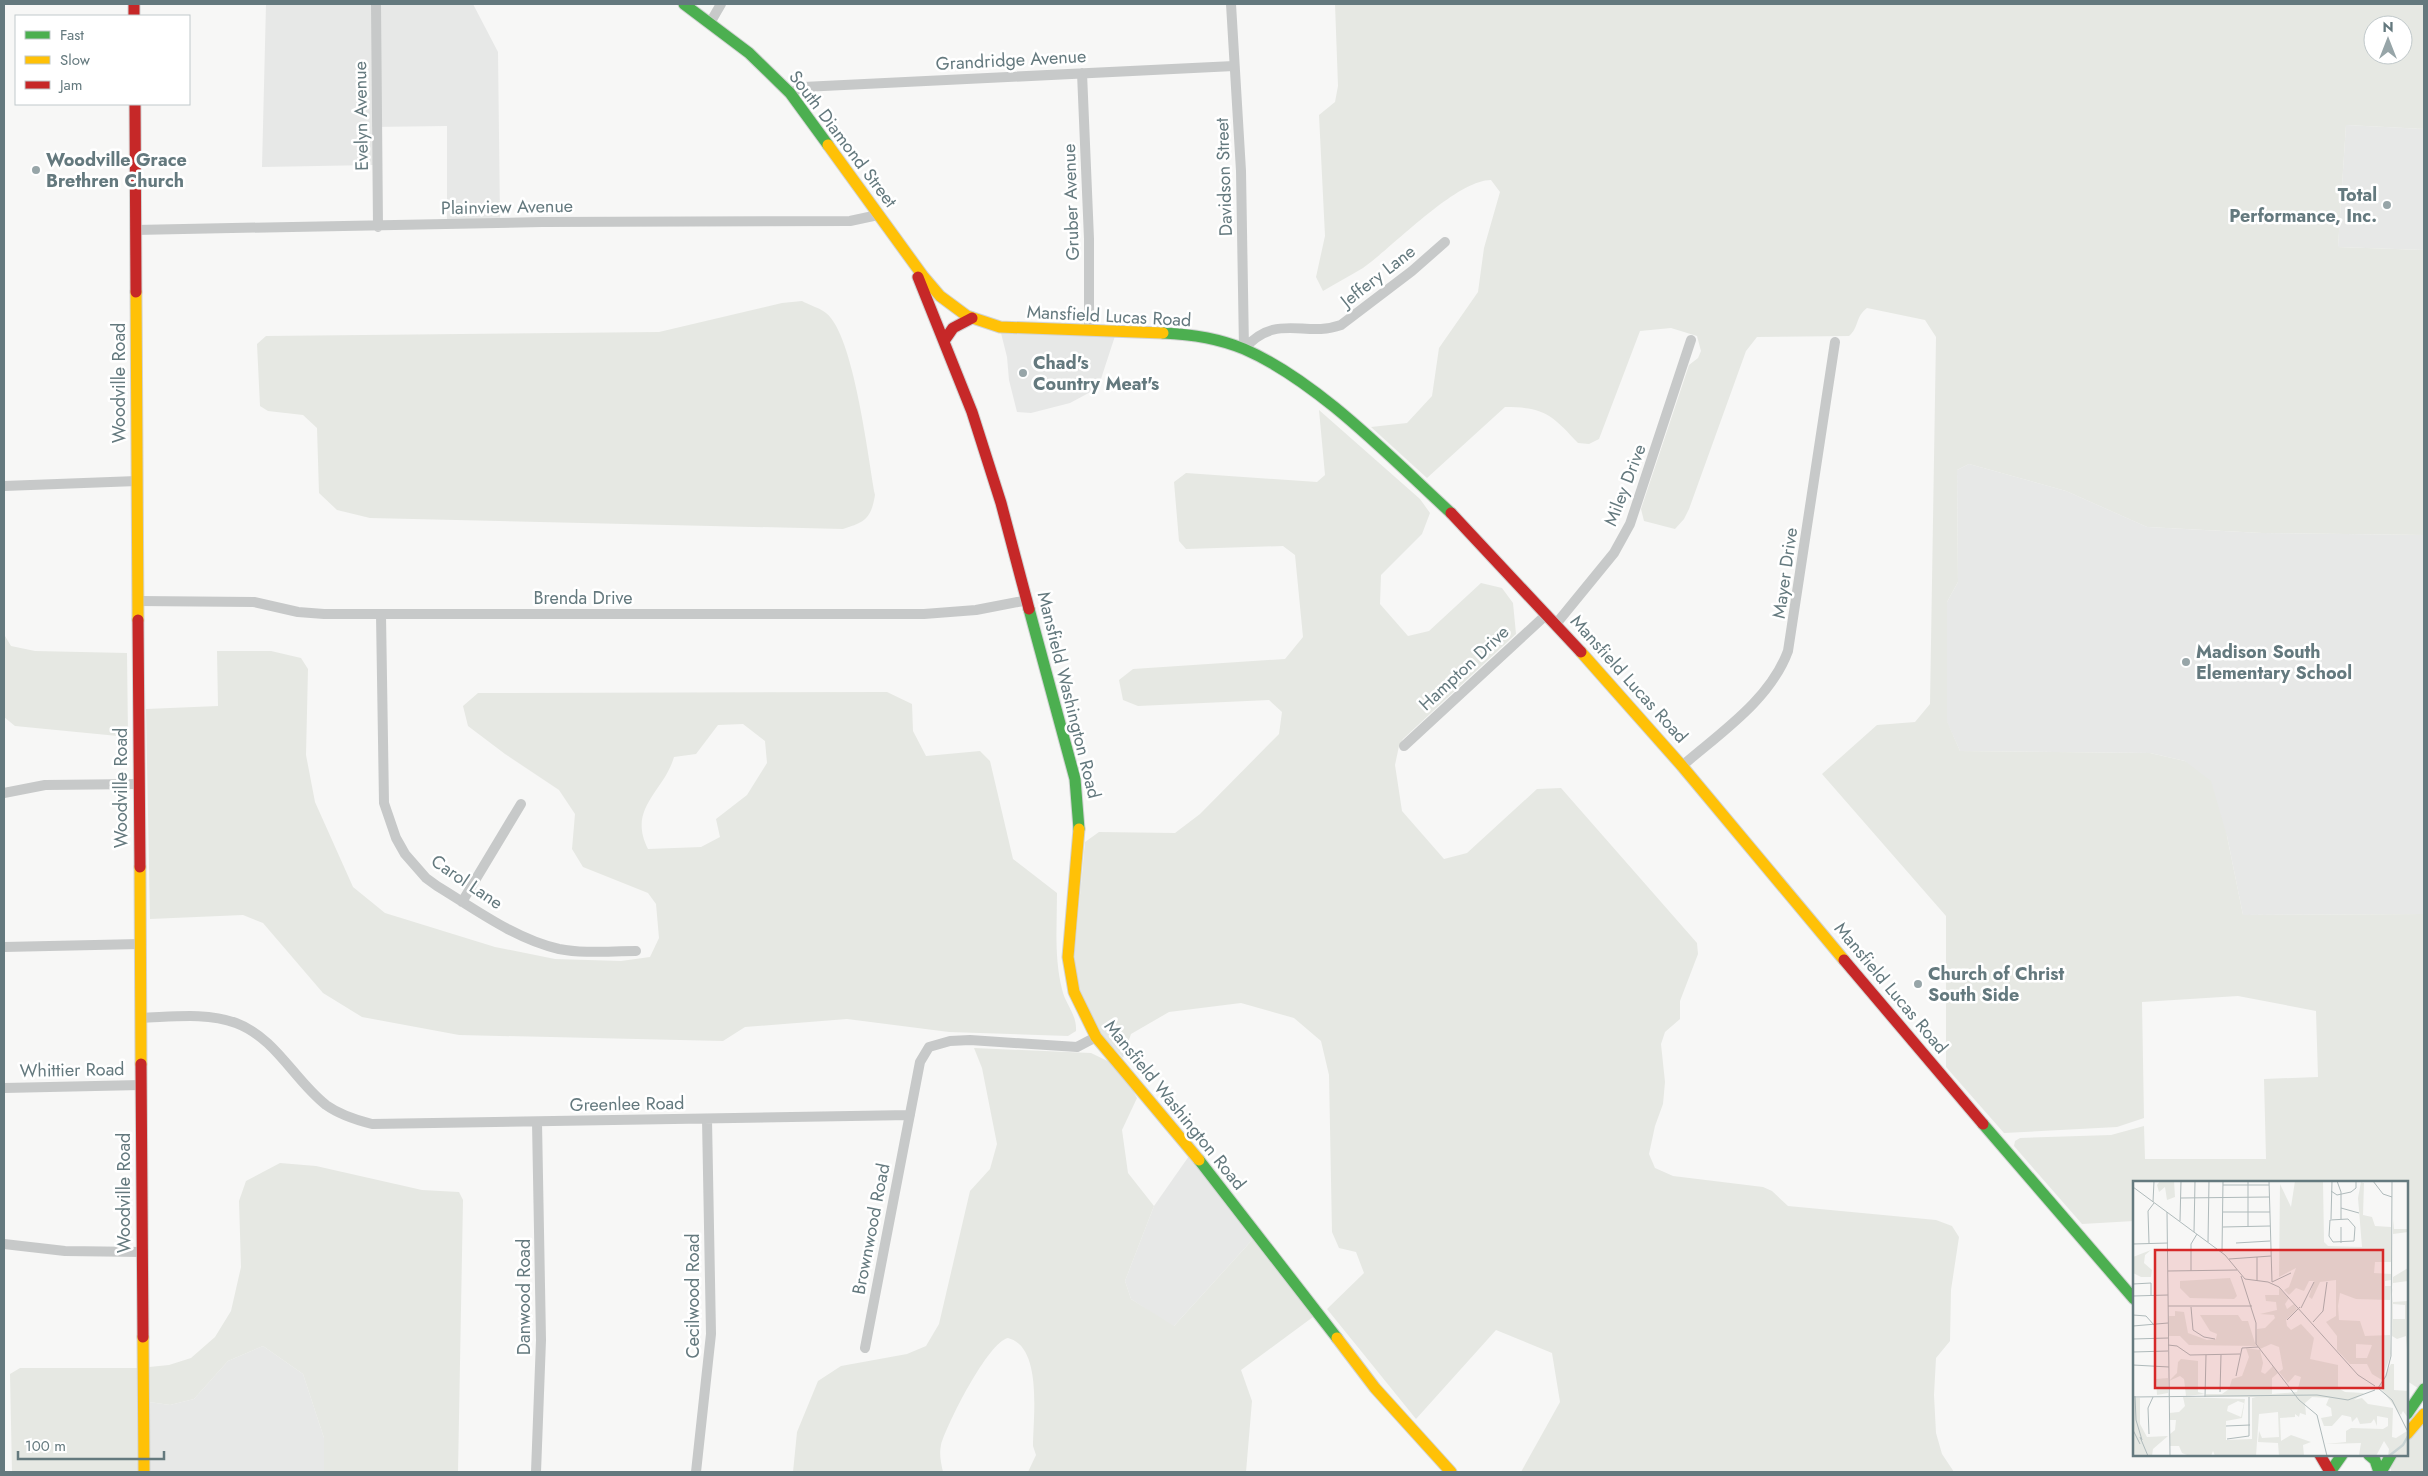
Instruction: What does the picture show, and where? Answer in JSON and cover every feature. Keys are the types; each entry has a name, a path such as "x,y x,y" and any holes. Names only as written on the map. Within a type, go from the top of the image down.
{"street":[{"name":"Evelyn Avenue","path":"376,4 378,227"},
{"name":"South Diamond Street","path":"684,4 749,53 790,93 912,262 933,288 958,310"},
{"path":"710,23 721,4"},
{"name":"Davidson Street","path":"1231,4 1241,172 1244,349"},
{"name":"Grandridge Avenue","path":"790,93 803,87 1234,66"},
{"name":"Gruber Avenue","path":"1082,73 1089,240 1089,330"},
{"name":"Woodville Road","path":"135,105 144,1472"},
{"name":"Plainview Avenue","path":"135,230 378,227 542,222 850,220 878,215"},
{"name":"Jeffery Lane","path":"1244,349 1253,338 1269,330 1287,327 1327,328 1341,325 1405,276 1445,242"},
{"name":"Mansfield Washington Road","path":"912,262 944,341 988,461 1028,600 1078,796 1079,835 1069,943 1069,971 1080,1007 1096,1037 1207,1170 1374,1388 1451,1472"},
{"name":"Mansfield Lucas Road","path":"958,310 972,318 1000,327 1171,333 1209,339 1244,349 1301,381 1366,435 1462,523 1556,624 1682,766 1929,1062 2133,1298"},
{"path":"944,341 953,328 972,318"},
{"name":"Miley Drive","path":"1556,624 1614,552 1630,524 1691,340"},
{"name":"Mayer Drive","path":"1682,766 1762,695 1780,669 1788,651 1835,342"},
{"path":"4,486 137,481"},
{"name":"Brenda Drive","path":"138,602 242,601 312,614 924,614 976,610 1028,600"},
{"name":"Hampton Drive","path":"1404,746 1547,614"},
{"name":"Carol Lane","path":"380,615 384,803 396,838 415,867 426,878 462,902 508,928 540,943 578,951 636,951"},
{"path":"4,793 45,785 139,784"},
{"path":"462,902 521,804"},
{"path":"4,947 140,944"},
{"name":"Greenlee Road","path":"141,1018 205,1017 236,1023 250,1030 276,1051 327,1106 355,1120 372,1124 910,1115"},
{"path":"910,1115 920,1062 924,1053 936,1044 950,1040 970,1040 1077,1047 1096,1037"},
{"name":"Whittier Road","path":"4,1088 141,1084"},
{"name":"Brownwood Road","path":"864,1348 910,1115"},
{"name":"Cecilwood Road","path":"696,1472 711,1334 707,1119"},
{"name":"Danwood Road","path":"536,1472 541,1340 538,1122"},
{"path":"4,1244 65,1251 142,1252"},
{"path":"2408,1413 2424,1389"},
{"path":"2408,1433 2424,1414"},
{"path":"2321,1456 2330,1472"},
{"path":"2330,1472 2332,1465 2341,1456"},
{"path":"2370,1456 2380,1472"},
{"path":"2380,1472 2390,1456"}],"shaded area":[{"path":"266,4 473,4 498,52 500,219 447,220 447,126 372,127 373,165 262,167"},
{"path":"1335,4 2424,4 2424,129 2346,125 2338,247 2424,250 2424,535 2262,533 2147,527 2066,491 1969,464 1957,470 1958,582 1947,602 1947,721 1960,751 2150,753 2185,761 2211,781 2227,836 2243,915 2424,914 2424,1392 2408,1382 2408,1181 2133,1181 2133,1221 2082,1224 2014,1146 2015,1141 2020,1138 2111,1135 2144,1126 2145,1159 2266,1159 2264,1079 2318,1077 2316,1011 2238,996 2142,1002 2144,1118 2117,1127 2004,1133 1946,1067 1946,916 1822,774 1877,725 1915,722 1930,704 1936,337 1925,320 1867,308 1863,311 1849,336 1757,337 1746,351 1689,509 1684,519 1675,529 1644,521 1641,509 1689,365 1698,358 1701,351 1697,336 1671,328 1640,331 1599,439 1589,444 1578,443 1547,414 1519,407 1505,407 1427,478 1371,427 1407,423 1432,396 1439,348 1478,292 1484,248 1500,192 1491,180 1477,183 1460,191 1425,216 1363,268 1323,291 1316,277 1325,236 1319,115 1335,102 1338,86"},
{"path":"2346,125 2424,129 2424,250 2338,247"},
{"path":"802,301 826,313 836,326 852,370 864,427 875,495 866,518 857,524 843,529 370,518 337,510 319,493 317,428 303,415 268,411 260,406 257,344 266,336 659,332 782,303"},
{"path":"1001,333 1115,336 1098,388 1070,403 1031,413 1017,412"},
{"path":"1319,410 1420,499 1430,513 1422,534 1381,575 1380,604 1408,636 1429,631 1481,583 1502,588 1513,603 1516,634 1403,739 1399,746 1395,765 1402,811 1444,859 1467,853 1537,789 1561,788 1697,943 1698,954 1680,1001 1680,1019 1665,1032 1661,1044 1665,1082 1663,1104 1655,1126 1649,1154 1655,1168 1673,1176 1763,1187 1772,1191 1788,1206 1936,1220 1952,1226 1959,1237 1951,1290 1950,1341 1936,1358 1934,1395 1936,1433 1942,1454 1954,1472 1521,1472 1560,1402 1552,1353 1496,1330 1416,1419 1327,1309 1364,1273 1356,1252 1339,1248 1332,1232 1329,1075 1321,1041 1294,1018 1241,1003 1169,1012 1131,1034 1123,1058 1103,1037 1081,999 1073,971 1085,842 1099,832 1175,833 1200,814 1279,734 1282,712 1269,700 1138,706 1123,700 1119,680 1133,669 1285,659 1303,637 1295,555 1283,546 1186,549 1179,541 1174,482 1186,473 1317,482 1325,475"},
{"name":"Madison South Elementary School","path":"1969,464 2066,491 2147,527 2262,533 2424,535 2424,914 2243,915 2227,836 2185,761 2150,753 1960,751 1947,722 1947,602 1958,582 1957,470"},
{"path":"4,615 5,636 11,646 35,651 127,653 128,737 15,726 4,717"},
{"path":"217,651 271,651 301,658 308,669 306,755 315,802 353,887 385,913 495,947 555,959 621,961 650,957 659,938 656,904 648,893 583,867 572,849 575,814 559,790 505,754 468,726 463,706 478,693 887,692 912,704 913,731 926,756 980,751 990,761 1013,859 1057,893 1056,941 1059,977 1075,1019 1076,1031 1068,1036 949,1032 847,1019 745,1027 723,1041 459,1035 362,1017 323,993 263,923 243,915 150,919 146,709 218,706","holes":["743,724 765,741 767,763 747,795 716,819 720,837 701,847 648,849 643,835 642,822 644,811 663,780 674,757 696,754 718,725"]},
{"path":"974,1048 1091,1053 1120,1067 1137,1098 1122,1130 1128,1173 1154,1206 1125,1281 1131,1299 1174,1326 1253,1239 1313,1317 1241,1370 1252,1401 1246,1472 1028,1472 1036,1455 1033,1446 1034,1385 1027,1355 1019,1344 1008,1338 990,1353 969,1385 951,1420 940,1448 943,1472 793,1472 797,1432 818,1381 841,1366 907,1354 926,1346 939,1324 970,1191 990,1169 997,1144 982,1068"},
{"path":"1189,1156 1253,1239 1173,1327 1131,1299 1125,1281 1154,1206"},
{"path":"280,1163 316,1166 422,1190 459,1192 463,1200 458,1472 324,1472 324,1438 303,1374 263,1346 228,1361 194,1399 170,1405 149,1402 149,1367 169,1365 191,1358 215,1337 231,1311 241,1267 239,1201 246,1181"},
{"path":"263,1346 303,1374 324,1438 324,1472 149,1472 149,1402 170,1405 194,1399 228,1361"},
{"path":"20,1368 137,1368 138,1472 12,1472 10,1374"},
{"path":"2424,1419 2424,1472 2391,1472 2391,1465 2396,1456 2408,1456 2408,1440"}],"traffic: fast":[{"path":"684,4 749,53 790,93 828,145"},
{"path":"1163,333 1225,342 1272,363 1299,381 1353,423 1451,513"},
{"path":"1029,609 1075,779 1079,829"},
{"path":"1983,1124 2133,1298"},
{"path":"1199,1160 1337,1338"},
{"path":"2408,1413 2424,1389"},
{"path":"2330,1472 2341,1456"},
{"path":"2370,1456 2375,1460 2379,1472"},
{"path":"2381,1472 2390,1456"}],"traffic: slow":[{"path":"828,145 923,276 940,296 967,316 1000,327 1163,333"},
{"path":"136,292 138,620"},
{"path":"1581,652 1682,766 1844,960"},
{"path":"1079,829 1068,957 1074,992 1096,1037 1199,1160"},
{"path":"140,867 141,1064"},
{"path":"143,1337 144,1472"},
{"path":"1337,1338 1375,1388 1451,1472"},
{"path":"2408,1433 2424,1414"}],"traffic: jam":[{"path":"134,4 134,15"},
{"path":"135,105 136,292"},
{"path":"918,277 972,412 1001,503 1029,609"},
{"path":"944,341 953,328 972,318"},
{"path":"1451,513 1581,652"},
{"path":"138,620 140,867"},
{"path":"1844,960 1983,1124"},
{"path":"141,1064 143,1337"},
{"path":"2321,1456 2330,1472"}],"place":[{"name":"Woodville Grace Brethren Church","path":"36,170"},
{"name":"Total Performance, Inc.","path":"2387,205"},
{"name":"Chad's Country Meat's","path":"1023,373"},
{"name":"Madison South Elementary School","path":"2186,662"},
{"name":"Church of Christ South Side","path":"1918,984"}]}
